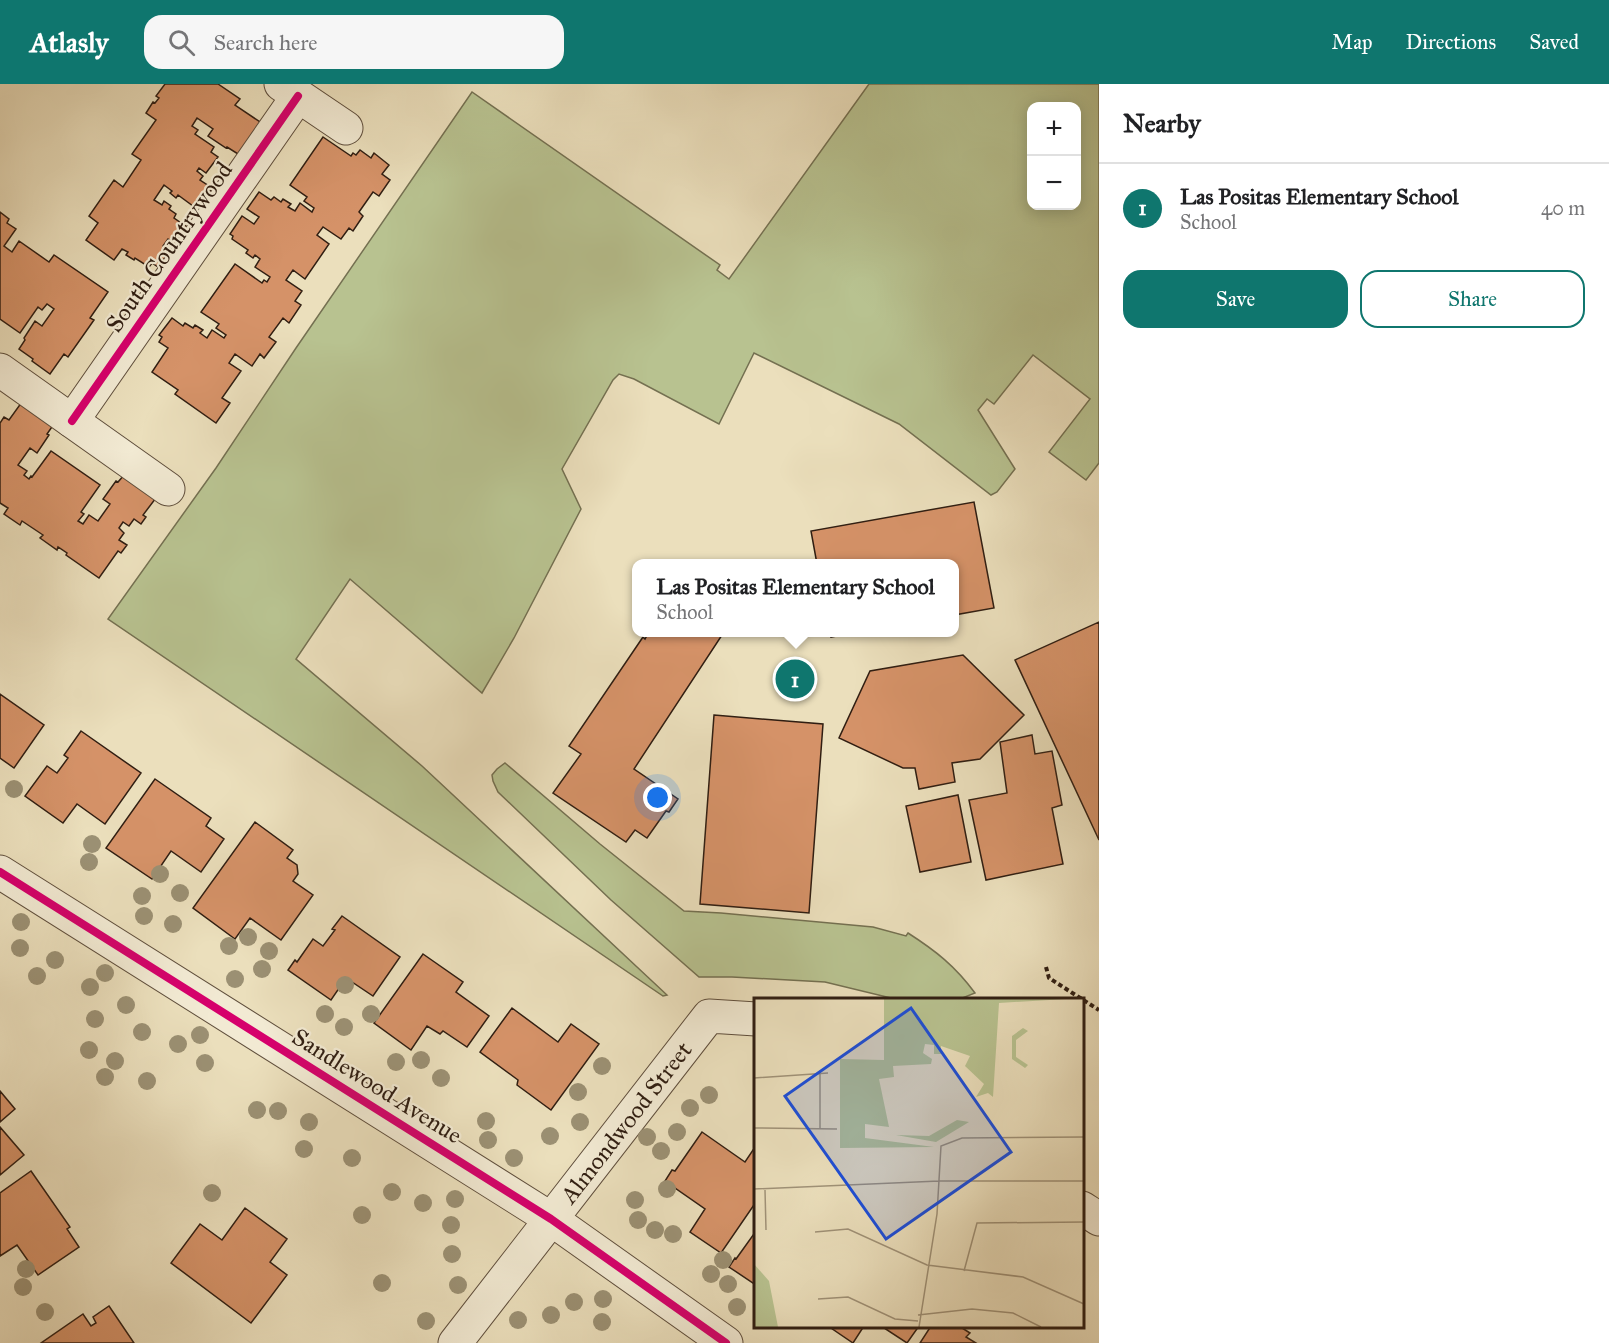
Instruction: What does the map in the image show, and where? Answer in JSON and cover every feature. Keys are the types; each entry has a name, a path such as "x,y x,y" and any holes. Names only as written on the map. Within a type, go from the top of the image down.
{"street":[{"path":"290,90 346,128"},
{"name":"South Countrywood","path":"72,421 290,90"},
{"path":"0,370 168,489"},
{"name":"Sandlewood Avenue","path":"0,872 551,1219 726,1343"},
{"name":"Almondwood Street","path":"455,1343 710,1016 754,1019"},
{"path":"1084,1209 1099,1220"}],"path":[{"path":"1046,967 1050,978 1081,998"},
{"path":"1084,1000 1099,1010"}],"green space":[{"path":"869,84 1099,84 1099,463 1086,480 1049,452 1090,399 1033,355 994,404 987,399 978,410 1015,469 997,492 991,495 899,424 754,353 719,424 634,379 619,374 613,380 562,469 581,509 514,638 482,693 350,579 296,659 422,766 667,995 663,996 108,619 216,468 472,92 720,265 717,270 729,279"},
{"path":"505,763 600,844 684,911 873,927 906,936 908,933 945,960 975,993 962,998 891,998 825,982 699,977 611,900 498,792 492,775"}],"building":[{"path":"165,84 218,84 240,99 235,105 263,124 238,154 208,136 213,129 197,118 192,126 198,130 195,134 214,147 211,152 218,157 206,173 199,168 197,171 203,176 200,180 212,188 200,205 196,202 193,206 178,195 176,198 170,193 172,191 164,185 154,200 162,205 164,201 171,206 169,209 176,214 174,218 187,227 175,244 168,239 163,246 170,251 158,267 152,263 149,267 126,255 128,252 122,249 114,260 86,240 98,223 89,216 114,180 123,187 141,160 132,154 156,120 146,113 153,102 155,103 159,98 156,96"},
{"path":"323,137 351,156 353,153 356,155 360,150 371,158 374,153 389,165 382,174 390,180 379,196 373,192 359,212 363,216 353,231 349,228 341,239 323,227 317,235 329,244 305,279 293,270 286,280 302,291 295,301 301,305 289,323 283,318 269,337 276,342 264,358 260,354 252,366 235,354 229,363 241,371 222,398 230,403 216,423 175,394 178,390 152,372 168,348 159,342 162,337 159,335 172,318 183,326 185,323 193,328 195,325 203,330 200,333 207,338 212,330 224,338 226,335 216,328 219,324 201,312 235,264 262,283 264,280 267,282 270,277 255,267 260,259 255,255 253,258 246,253 248,250 232,239 233,236 230,234 242,216 254,224 259,217 247,209 259,192 271,200 274,197 281,202 283,199 291,204 288,207 295,211 300,203 312,212 314,208 304,201 307,197 290,185"},
{"path":"0,212 9,219 7,223 16,229 4,246 12,252 19,241 49,262 54,255 108,292 90,318 94,320 68,357 64,354 50,374 19,349 35,321 42,326 54,309 47,304 42,310 38,307 20,333 0,319"},
{"path":"24,399 54,424 37,453 30,448 18,465 27,471 24,475 29,479 32,477 51,451 100,485 81,512 84,514 78,521 83,524 89,515 98,521 110,504 103,499 116,481 118,482 125,474 159,494 143,515 146,517 141,524 134,519 129,526 123,522 119,528 124,533 119,540 127,545 121,553 118,551 99,578 66,555 67,553 58,547 57,550 40,538 43,535 22,521 20,525 4,514 8,508 0,503 0,423 4,417 9,420"},
{"path":"974,502 994,608 959,614 959,559 816,559 811,531"},
{"path":"1099,622 1099,840 1015,660"},
{"path":"643,637 645,639 646,637 721,637 634,769 678,799 669,812 666,811 647,838 635,830 626,842 553,793 581,754 569,746"},
{"path":"963,655 1024,715 980,759 952,763 955,782 919,789 915,768 903,768 839,738 870,671"},
{"path":"0,694 44,725 14,768 0,758"},
{"path":"714,715 823,724 809,913 700,904"},
{"path":"81,731 141,773 105,824 77,804 63,823 25,796 47,766 57,773 68,758 64,755"},
{"path":"1032,735 1035,754 1052,751 1062,805 1052,808 1063,864 986,880 969,800 1007,793 1000,742"},
{"path":"155,779 211,818 206,826 224,839 201,872 171,851 152,879 106,848"},
{"path":"958,795 971,862 920,872 906,806"},
{"path":"255,822 293,850 287,858 297,865 298,874 293,881 313,895 281,940 250,918 235,939 193,908"},
{"path":"342,916 400,957 373,996 346,978 331,1000 288,970 295,960 297,962 313,939 323,946"},
{"path":"423,954 463,982 456,992 489,1016 467,1047 443,1031 440,1034 427,1026 411,1050 374,1023"},
{"path":"512,1008 558,1042 571,1024 599,1044 551,1110 517,1085 518,1080 480,1052"},
{"path":"0,1091 15,1109 0,1122"},
{"path":"0,1127 24,1155 0,1175"},
{"path":"702,1132 745,1162 754,1151 754,1205 721,1253 690,1232 705,1209 665,1181 672,1170 675,1171"},
{"path":"31,1171 70,1227 67,1229 79,1247 38,1275 17,1245 0,1256 0,1193"},
{"path":"245,1208 287,1239 270,1262 287,1275 251,1323 171,1263 200,1224 222,1240"},
{"path":"754,1234 754,1284 729,1267"},
{"path":"109,1306 134,1343 41,1343 83,1314 91,1326 96,1323 93,1317"},
{"path":"831,1328 863,1328 853,1343"},
{"path":"884,1328 918,1328 907,1343"},
{"path":"930,1328 962,1328 970,1333 966,1337 976,1343 920,1343"}],"cycle path":[{"path":"72,421 298,96"},
{"path":"0,872 551,1219 726,1343"}],"place":[{"name":"Las Positas Elementary School","path":"795,679"}]}
